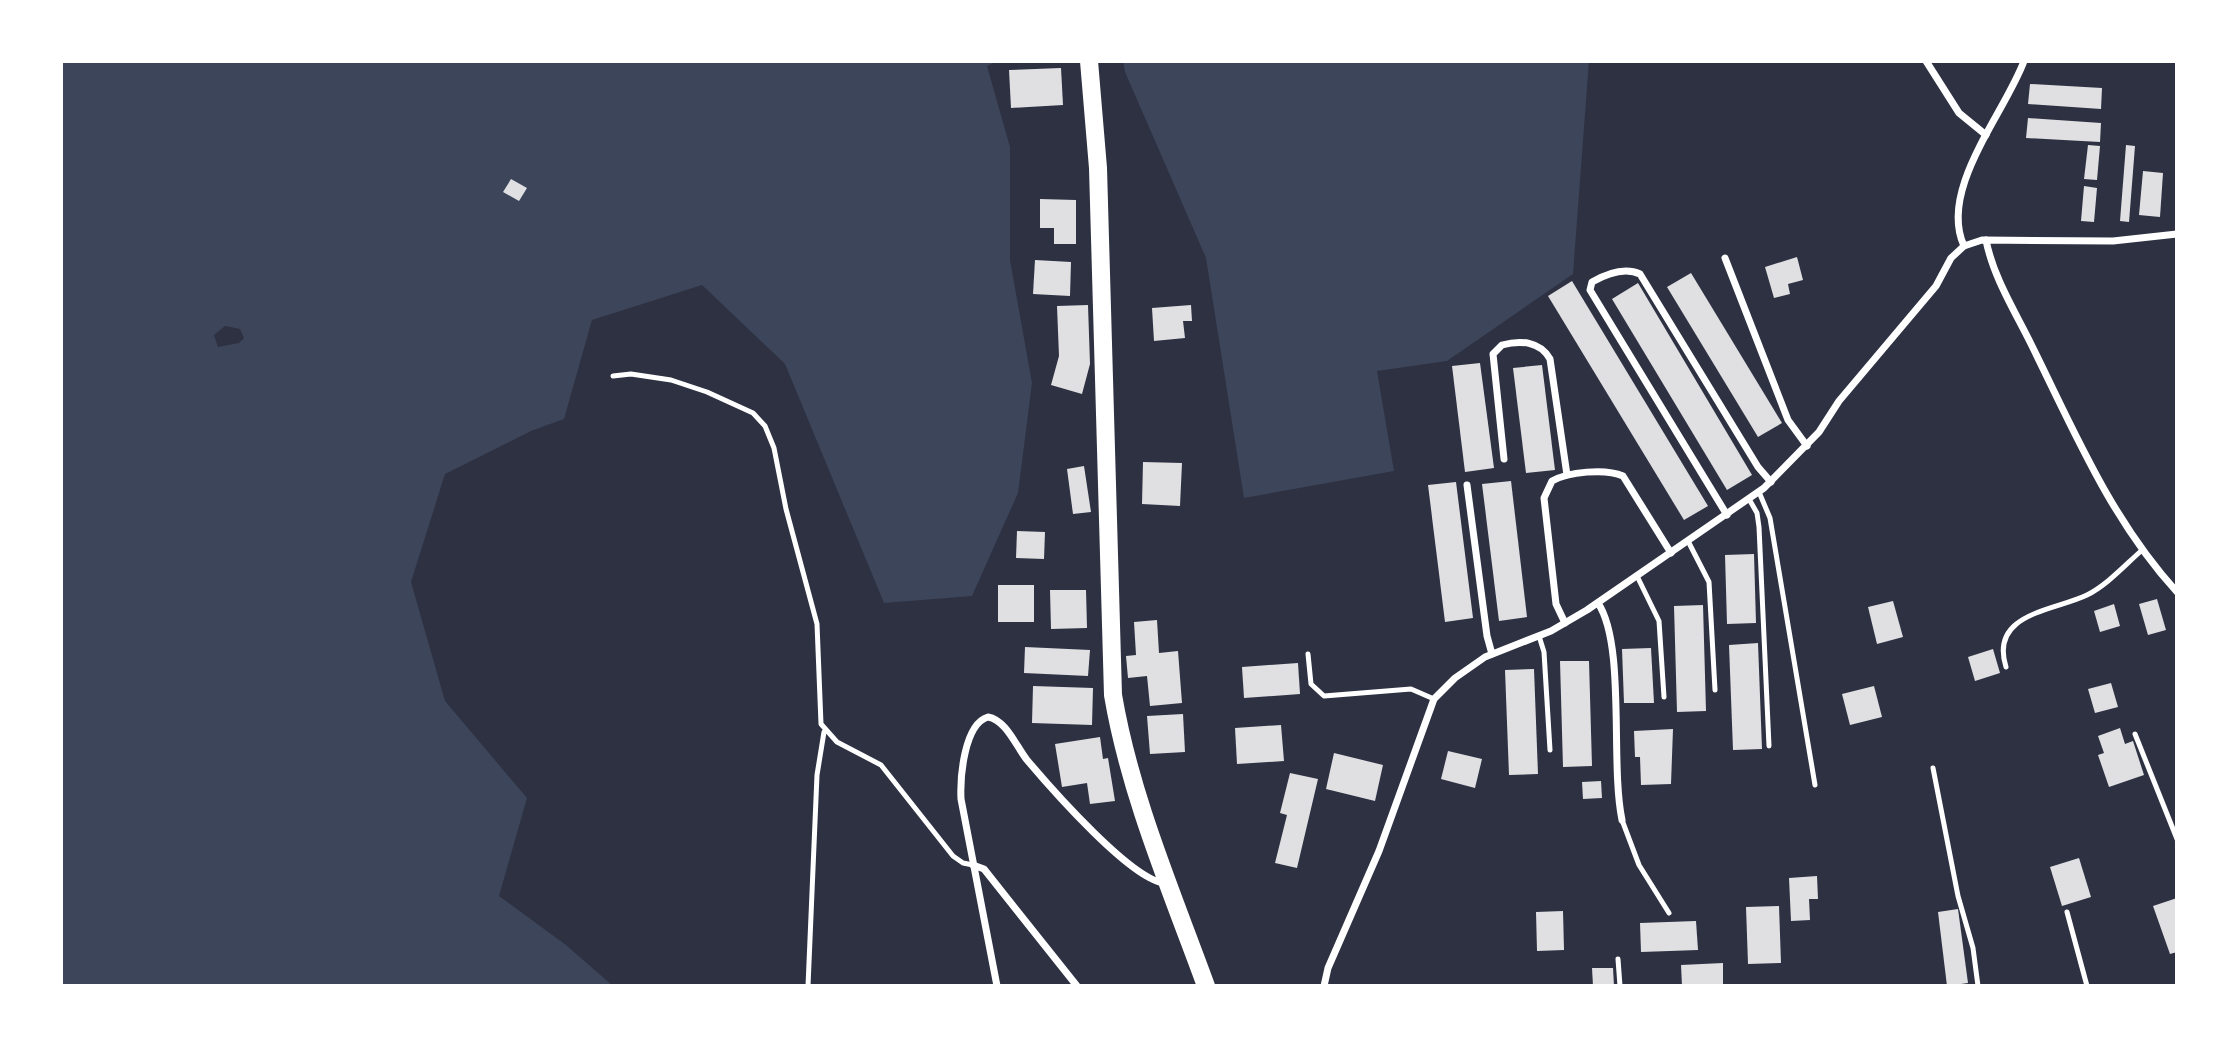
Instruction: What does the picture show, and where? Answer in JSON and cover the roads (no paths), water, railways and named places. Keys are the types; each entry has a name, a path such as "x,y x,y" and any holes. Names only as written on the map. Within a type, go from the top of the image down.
{"main road":[{"path":"1089,61 1098,167 1113,695 1129,767 1206,986"}],"street":[{"path":"1926,61 1959,113 1986,135"},
{"path":"1964,246 1958,228 1963,187 2024,61"},
{"path":"1324,986 1328,968 1379,851 1434,699 1461,673 1492,654 1539,636 1598,603 1771,482 1807,446 1839,401 1936,286 1948,261 1964,246 1986,240 2113,241 2177,234"},
{"path":"1986,240 1999,279 2096,476 2141,551 2177,592"},
{"path":"1725,258 1788,420 1807,446"},
{"path":"1727,515 1590,290 1592,282 1612,273 1631,271 1640,274 1758,467 1771,482"},
{"path":"1504,459 1493,354 1508,344 1538,345 1550,359 1567,475"},
{"path":"1565,623 1556,604 1544,498 1549,484 1567,475 1614,472 1623,476 1671,553"},
{"path":"1467,485 1487,636 1492,654"},
{"path":"1598,603 1610,632 1617,792 1622,820"},
{"path":"997,986 961,799 961,769 975,727 980,720 988,717 1003,726 1027,759 1109,847 1149,878 1168,883"},
{"path":"973,865 984,869 1077,986"}],"lane":[{"path":"613,376 632,374 671,380 752,413 765,426 774,448 786,509 817,624 819,715 824,732 817,775 808,986"},
{"path":"1759,492 1770,518 1815,785"},
{"path":"1749,499 1757,513 1759,527 1769,746"},
{"path":"1688,541 1709,582 1716,690"},
{"path":"2006,667 2002,651 2016,624 2032,613 2087,595 2141,551"},
{"path":"1637,576 1659,621 1664,697"},
{"path":"1539,636 1544,652 1550,750"},
{"path":"1308,654 1311,684 1324,696 1411,689 1434,699"},
{"path":"824,732 837,742 861,752 881,765 953,856 963,863 973,865"},
{"path":"2136,734 2177,839"},
{"path":"1933,768 1958,896 1973,948 1978,986"},
{"path":"1622,820 1639,865 1669,913"},
{"path":"2067,912 2087,986"},
{"path":"1618,959 1620,986"}]}
